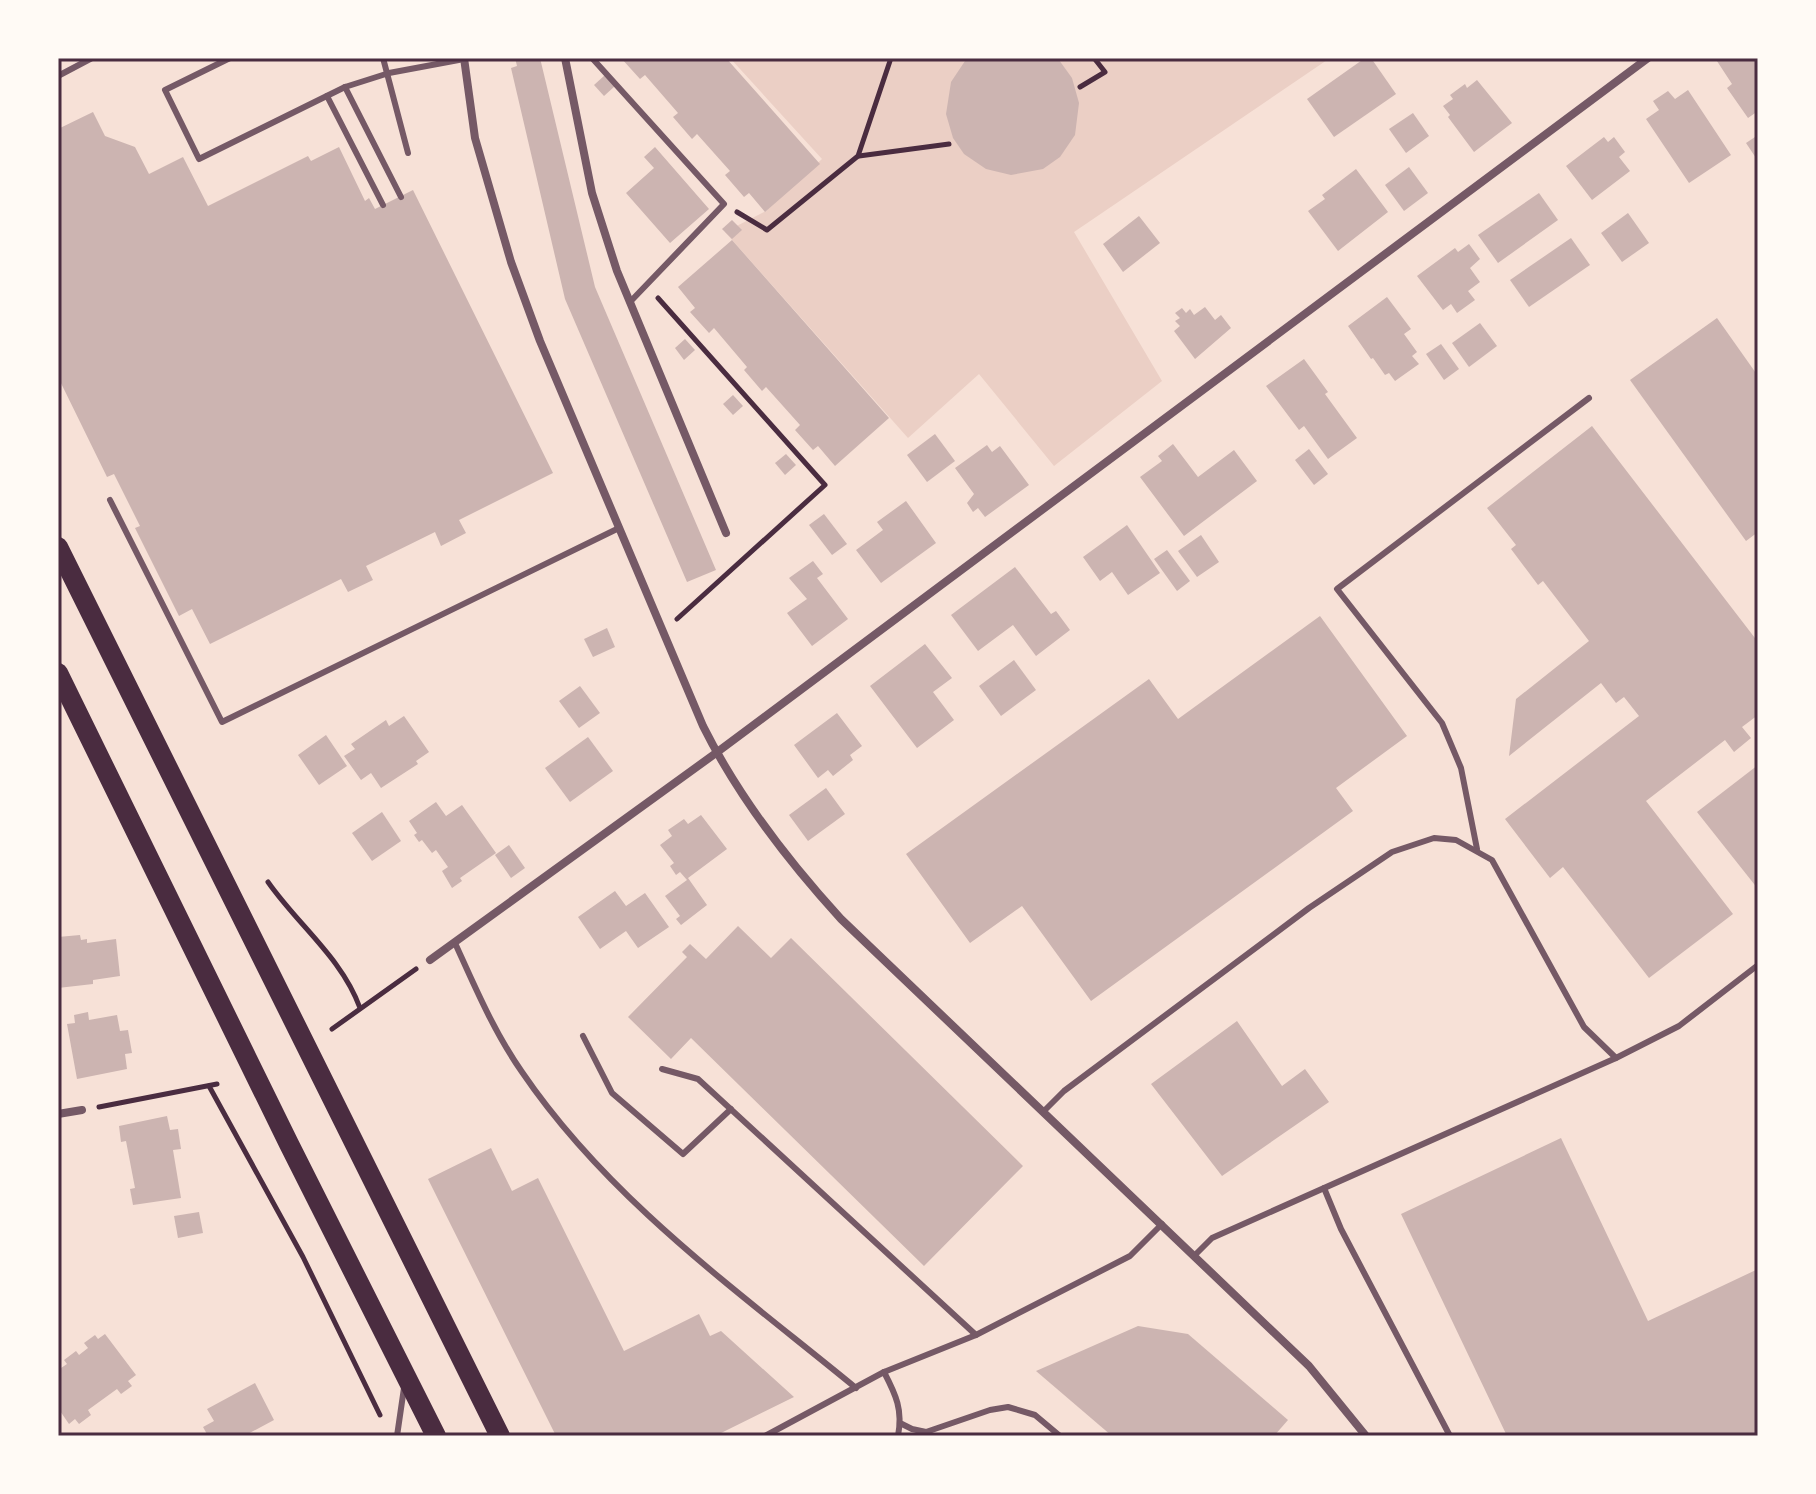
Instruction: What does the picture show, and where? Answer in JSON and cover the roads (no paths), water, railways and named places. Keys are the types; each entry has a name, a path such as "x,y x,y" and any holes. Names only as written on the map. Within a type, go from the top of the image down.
{"main road":[{"path":"58,547 500,1436"},
{"path":"58,673 436,1436"}],"street":[{"path":"464,58 475,138 511,262 540,341 662,633 716,753 762,826 841,919 1309,1366 1366,1436"},
{"path":"565,58 592,193 630,302 726,533"},
{"path":"430,960 716,753 1648,58"},
{"path":"58,1114 82,1110"}],"lane":[{"path":"58,76 92,58"},
{"path":"230,58 165,90 199,159 345,87 389,73 464,58"},
{"path":"383,58 408,153"},
{"path":"592,58 724,204 630,302"},
{"path":"345,87 401,197"},
{"path":"327,96 383,205"},
{"path":"1477,849 1461,768 1442,723 1337,589 1589,398"},
{"path":"110,500 222,722 619,528"},
{"path":"1043,1112 1064,1091 1309,908 1392,852 1434,838 1456,840 1492,860 1584,1027 1616,1058"},
{"path":"455,943 491,1022 522,1072 561,1124 610,1179 660,1227 856,1388"},
{"path":"1195,1255 1212,1238 1616,1058 1679,1026 1758,965"},
{"path":"583,1036 612,1093 683,1154 731,1109"},
{"path":"662,1069 698,1079 976,1335"},
{"path":"1324,1188 1341,1229 1450,1436"},
{"path":"765,1436 884,1372 976,1335 1130,1256 1162,1224"},
{"path":"884,1372 899,1401 898,1436"},
{"path":"397,1436 406,1376"},
{"path":"900,1423 926,1432 1008,1407 1035,1415 1060,1436"}]}
